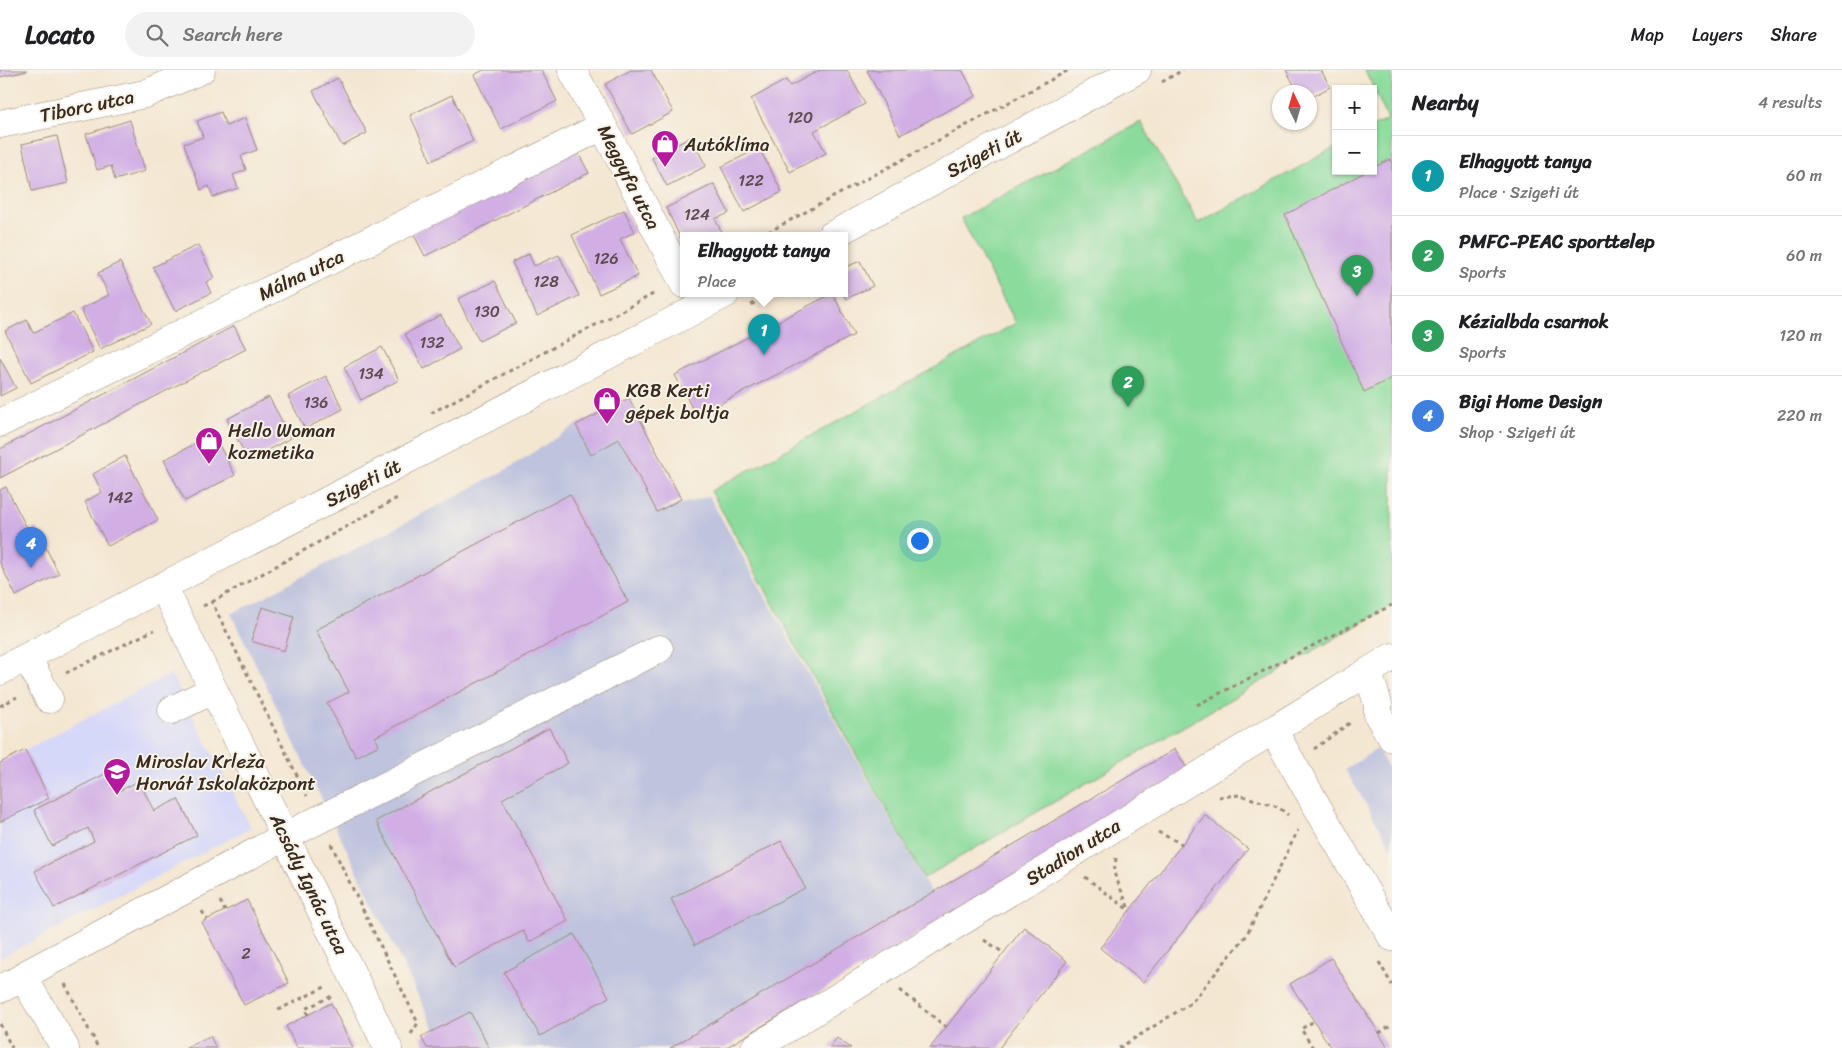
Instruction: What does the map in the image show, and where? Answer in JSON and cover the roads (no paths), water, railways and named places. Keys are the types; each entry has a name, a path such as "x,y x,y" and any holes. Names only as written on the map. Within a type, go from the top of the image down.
{"street":[{"name":"Tiborc utca","path":"0,124 144,94 201,70"},
{"name":"Meggyfa utca","path":"572,70 680,276"},
{"name":"Szigeti út","path":"838,232 1137,70"},
{"name":"Málna utca","path":"0,423 603,126"},
{"name":"Szigeti út","path":"0,671 163,586 693,302 713,297"},
{"name":"Acsády Ignác utca","path":"163,586 388,1048"},
{"path":"65,1048 28,984 28,973 286,836 659,649"},
{"path":"26,657 45,692"},
{"name":"Stadion utca","path":"755,1048 1392,657"},
{"path":"1368,672 1378,704 1374,712"},
{"path":"1344,687 1374,712 1392,738"},
{"path":"172,710 213,690"},
{"path":"1273,730 1392,937"},
{"path":"0,989 28,984"}],"place":[{"name":"Autóklíma","path":"665,168"},
{"name":"Kézialbda csarnok","path":"1357,296"},
{"name":"Elhagyott tanya","path":"764,355"},
{"name":"PMFC-PEAC sporttelep","path":"1128,407"},
{"name":"KGB Kerti gépek boltja","path":"607,425"},
{"name":"Hello Woman kozmetika","path":"209,465"},
{"name":"Bigi Home Design","path":"31,568"},
{"name":"Miroslav Krleža Horvát Iskolaközpont","path":"117,796"}]}
